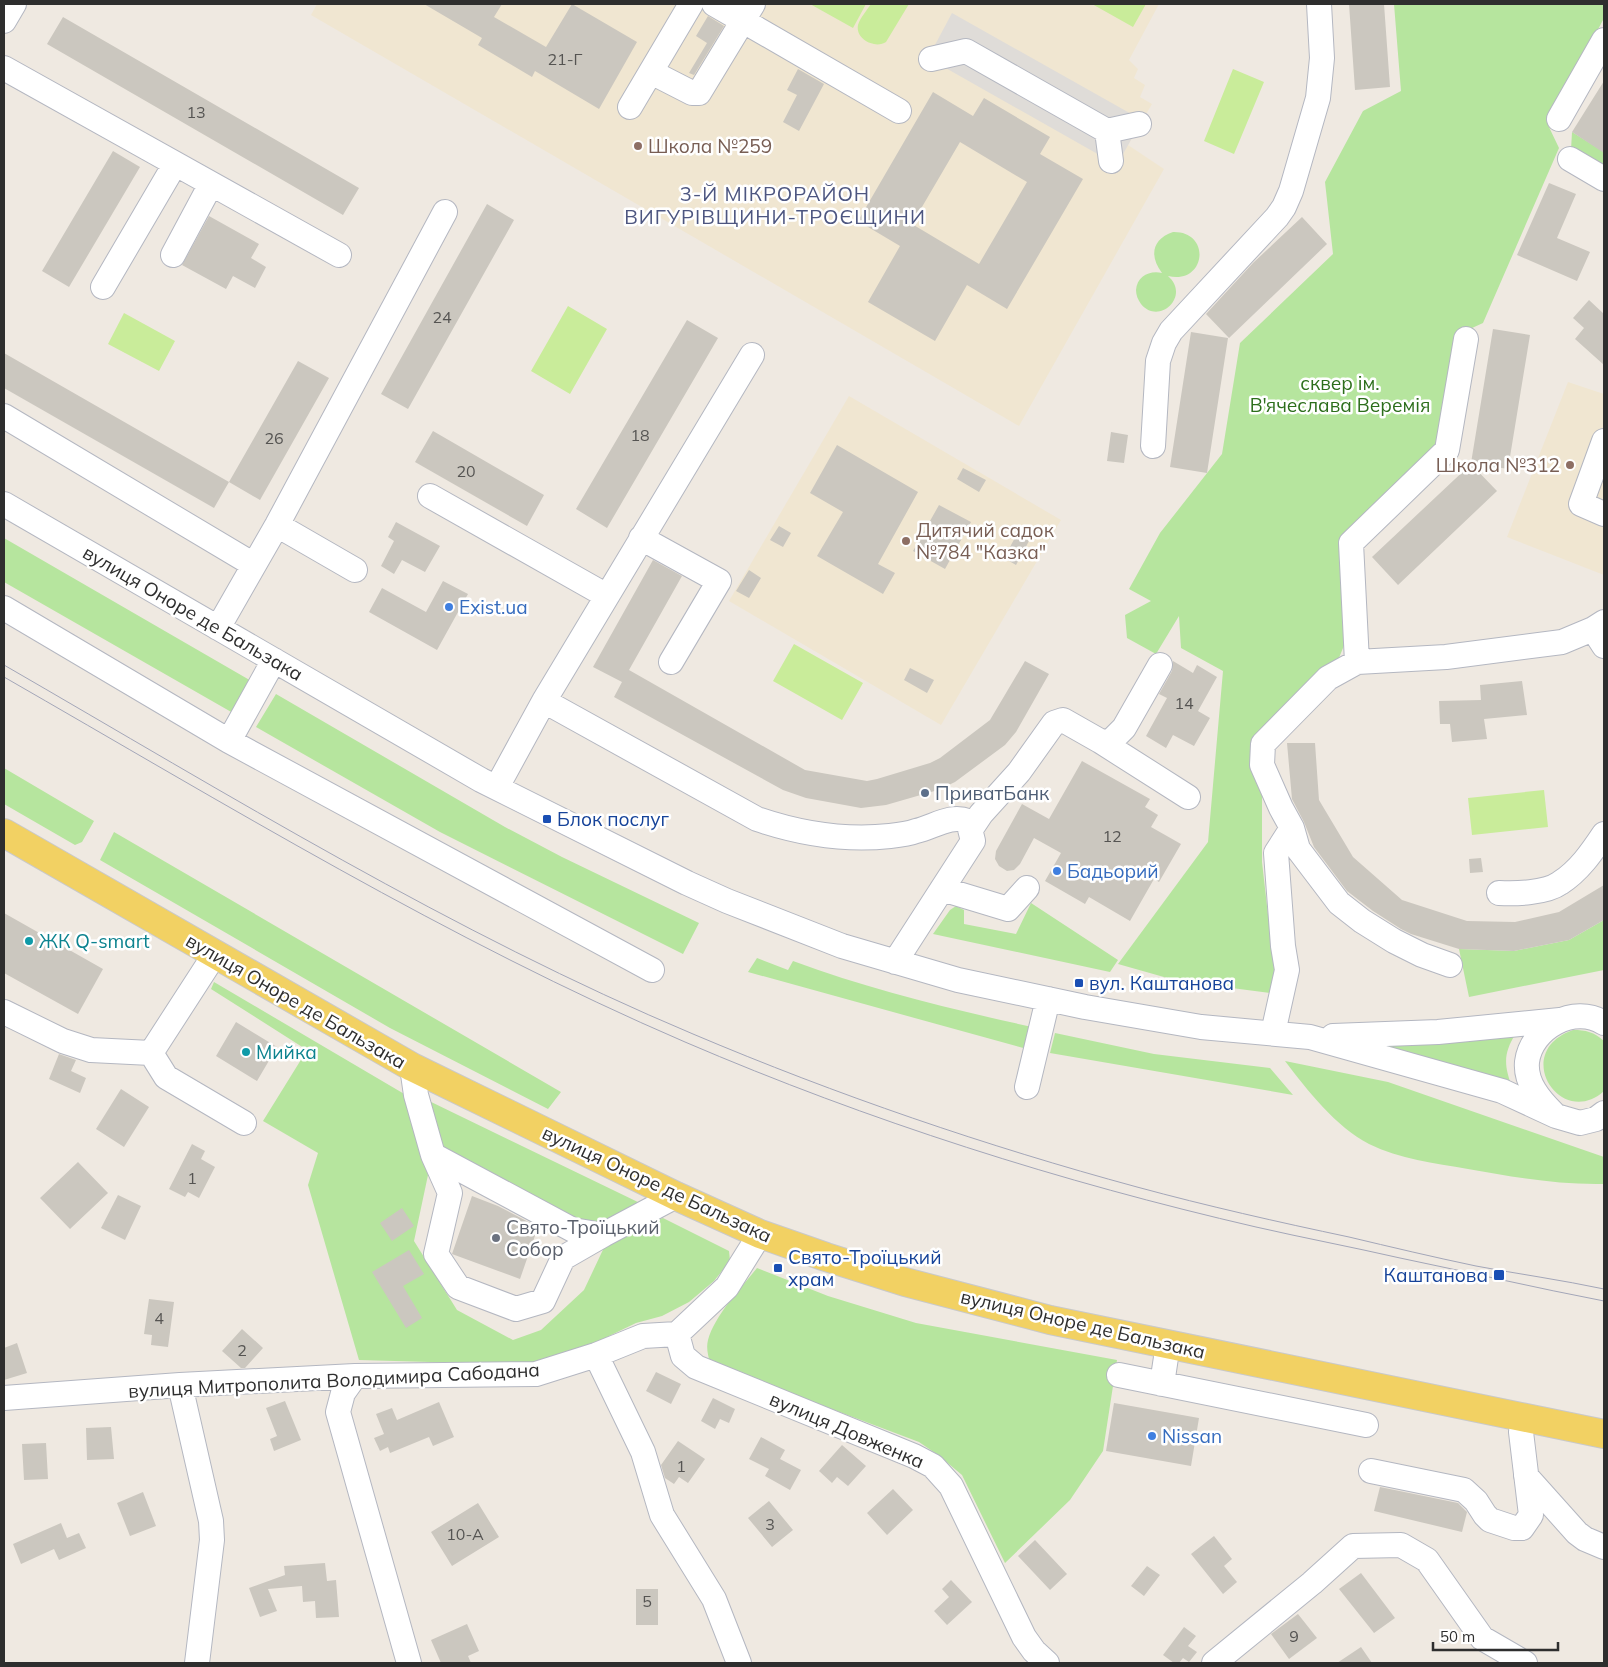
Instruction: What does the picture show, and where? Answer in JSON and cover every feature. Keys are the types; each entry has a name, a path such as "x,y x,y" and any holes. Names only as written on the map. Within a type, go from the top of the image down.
{"main road":[{"name":"вулиця Оноре де Бальзака","path":"4,832 412,1067 676,1196 760,1234 905,1282 1050,1320 1604,1434"}],"street":[{"path":"4,22 14,4"},
{"path":"630,107 691,4"},
{"path":"714,4 748,12 899,111"},
{"path":"1153,446 1158,361 1170,331 1277,218 1284,207 1318,98 1322,58 1319,4"},
{"path":"651,72 692,94 699,93 748,12"},
{"path":"1559,119 1604,40"},
{"path":"931,59 966,51 1107,131 1140,124"},
{"path":"4,68 339,255"},
{"path":"1107,131 1111,161"},
{"path":"1570,159 1604,179"},
{"path":"103,287 175,164"},
{"path":"173,255 211,184"},
{"path":"218,628 277,525 445,212"},
{"path":"1357,662 1350,543 1447,450 1466,339"},
{"path":"496,788 544,701 752,355"},
{"path":"4,416 254,565"},
{"path":"1604,441 1580,504 1604,514"},
{"path":"430,496 607,596"},
{"name":"вулиця Оноре де Бальзака","path":"4,504 481,780 687,884 719,898 842,946 958,980 1048,999 1201,1027 1273,1032 1310,1037 1502,1091 1556,1116 1580,1123"},
{"path":"277,525 356,570"},
{"path":"641,538 719,581 671,662"},
{"path":"4,608 229,741 652,970"},
{"path":"1450,965 1422,955 1394,941 1362,921 1339,903 1298,849 1292,828 1262,765 1263,744 1328,678 1357,662 1446,657 1562,642 1601,633"},
{"path":"229,741 274,660"},
{"path":"1100,742 1110,742 1124,728 1160,665"},
{"path":"544,701 757,819 784,828 816,836 881,837 916,832 947,820 959,818 968,821 974,841 895,962"},
{"path":"971,829 981,814 1019,772 1048,720 1063,720 1188,797"},
{"path":"1273,1032 1287,970 1283,946 1276,853 1292,828"},
{"path":"1499,894 1524,894 1559,884 1586,861 1604,834"},
{"path":"942,889 1008,909 1027,888"},
{"path":"151,1053 215,954"},
{"path":"1027,1088 1048,999"},
{"path":"1556,1116 1536,1094 1529,1076 1527,1063 1535,1042 1550,1026 1570,1018 1604,1010"},
{"path":"4,1012 63,1040 91,1050 151,1053"},
{"path":"1570,1018 1591,1018 1604,1023"},
{"name":"вулиця Оноре де Бальзака","path":"1310,1037 1438,1032 1570,1018"},
{"path":"151,1053 166,1077 244,1123"},
{"path":"412,1067 416,1096 433,1156 450,1192 436,1254 458,1287 516,1309 543,1301 563,1258 676,1196"},
{"path":"1580,1123 1596,1119 1604,1113"},
{"path":"1580,1123 1604,1132"},
{"path":"433,1156 574,1230 603,1235"},
{"path":"678,1334 727,1287 760,1234"},
{"name":"вулиця Митрополита Володимира Сабодана","path":"4,1398 180,1385 355,1376 536,1374 596,1355 643,1336 678,1334"},
{"name":"вулиця Довженка","path":"678,1334 683,1356 696,1368 914,1456 933,1466 951,1486 1024,1637 1034,1651 1047,1663"},
{"path":"1162,1384 1168,1344"},
{"path":"596,1355 643,1452 662,1515 714,1599 739,1663"},
{"path":"1119,1375 1366,1425"},
{"path":"355,1376 343,1393 338,1412 409,1663"},
{"path":"180,1385 212,1521 212,1540 197,1663"},
{"path":"1371,1471 1464,1490 1476,1501 1480,1510 1490,1520 1514,1528 1522,1528 1531,1515 1521,1432 1523,1417"},
{"path":"1526,1476 1577,1532 1585,1539 1604,1547"},
{"path":"1214,1663 1312,1583 1353,1546 1401,1545 1427,1560 1482,1638 1525,1663"}],"shaded area":[{"path":"317,4 1159,4 1129,60 1138,69 1134,78 1145,85 1140,97 1152,104 1128,145 1164,169 1019,426 311,15"},
{"path":"952,13 1142,120 1117,165 928,58"},
{"name":"Школа №312","path":"1568,382 1604,394 1604,575 1507,537"},
{"name":"Дитячий садок №784 \"Казка\"","path":"849,396 1061,520 941,725 729,601"}],"green space":[{"path":"810,4 866,4 853,28"},
{"path":"871,4 909,4 886,42 882,44 867,42 858,30 860,20"},
{"path":"1092,4 1146,4 1133,27"},
{"name":"сквер ім. В'ячеслава Веремія","path":"1394,4 1604,4 1604,18 1548,125 1559,148 1483,323 1461,333 1441,444 1344,541 1348,636 1336,665 1259,743 1262,795 1262,862 1277,994 1178,981 1118,964 1208,842 1223,671 1181,648 1179,616 1156,654 1127,638 1125,615 1151,601 1129,589 1160,533 1222,454 1240,343 1333,254 1325,182 1363,111 1401,91"},
{"path":"1233,69 1264,82 1234,154 1204,141"},
{"path":"1572,132 1601,150 1604,146 1604,169 1571,150"},
{"path":"1173,232 1186,234 1194,240 1199,248 1197,266 1190,273 1181,277 1168,276 1174,284 1176,292 1170,306 1156,312 1148,310 1138,299 1137,285 1149,273 1162,273 1155,260 1155,249 1161,239"},
{"path":"568,306 607,329 570,394 531,371"},
{"path":"124,313 175,341 159,371 108,344"},
{"path":"4,538 253,682 233,713 4,582"},
{"path":"794,644 863,683 842,720 773,681"},
{"path":"276,694 505,827 562,857 699,923 683,954 440,832 256,727"},
{"path":"4,768 94,821 82,842 75,845 4,804"},
{"path":"1544,790 1548,827 1472,835 1468,798"},
{"path":"114,832 561,1092 548,1109 390,1028 100,860"},
{"path":"1031,903 1118,960 1110,972 933,934 950,910 956,906 964,910 964,924 1016,934"},
{"path":"1604,920 1604,970 1469,997 1459,949 1514,951 1569,940"},
{"path":"757,958 788,970 793,961 911,998 1032,1027 1027,1049 748,972"},
{"path":"214,982 406,1095 428,1175 414,1241 457,1310 513,1340 541,1330 584,1290 609,1237 630,1227 663,1218 729,1251 730,1261 714,1281 689,1302 662,1316 636,1323 578,1354 534,1365 359,1360 308,1185 318,1153 263,1121 307,1050 211,989"},
{"path":"1573,1030 1590,1032 1604,1041 1604,1091 1588,1100 1572,1101 1559,1095 1549,1083 1544,1069 1545,1054 1554,1041"},
{"path":"1055,1033 1154,1054 1270,1068 1293,1095 1050,1053"},
{"path":"1516,1033 1509,1047 1506,1060 1507,1072 1512,1087 1384,1047"},
{"path":"1285,1061 1388,1082 1604,1157 1604,1184 1553,1182 1519,1178 1417,1160 1381,1149 1357,1137 1334,1118 1313,1096"},
{"path":"425,1099 644,1205 607,1228 574,1223 439,1152"},
{"path":"757,1268 828,1296 916,1323 1117,1360 1103,1451 1070,1500 1005,1563 962,1475 919,1442 710,1363 707,1346 711,1331 729,1302"}],"building":[{"path":"424,4 502,4 494,17 546,47 572,4 637,42 599,109 535,71 532,77 478,45 482,38"},
{"path":"1349,4 1384,4 1390,87 1355,90"},
{"path":"708,16 724,26 694,75 689,73 707,43 696,36"},
{"path":"63,17 359,188 343,215 47,44"},
{"path":"798,69 824,84 799,131 783,122 797,95 787,90"},
{"path":"1604,81 1604,153 1572,132"},
{"path":"933,92 973,116 984,98 1050,137 1040,154 1083,179 1007,309 967,285 935,341 868,302 900,246 858,221","holes":["960,142 1027,182 979,264 912,224"]},
{"path":"113,151 140,167 69,287 42,271"},
{"path":"1549,183 1576,194 1557,238 1590,252 1577,281 1517,255"},
{"path":"487,204 514,220 408,409 381,394"},
{"path":"209,216 259,244 251,258 266,267 255,288 233,276 226,289 182,265"},
{"path":"1302,217 1327,244 1229,338 1206,314 1253,263"},
{"path":"1589,300 1604,314 1604,365 1575,339 1584,328 1573,318"},
{"path":"687,320 718,338 607,528 576,509"},
{"path":"1493,329 1530,335 1508,469 1471,463"},
{"path":"1191,332 1228,338 1207,473 1170,467"},
{"path":"4,353 229,482 214,508 4,388"},
{"path":"298,361 329,378 260,500 229,482"},
{"path":"433,431 544,495 527,526 415,462"},
{"path":"1111,432 1128,435 1124,463 1107,461"},
{"path":"837,445 918,492 878,564 895,573 883,594 817,556 843,512 810,493"},
{"path":"1471,464 1497,491 1398,585 1372,557"},
{"path":"963,468 986,480 979,492 957,479"},
{"path":"939,505 971,522 945,569 913,551"},
{"path":"396,522 440,546 425,572 402,560 394,574 381,566 394,541 388,537"},
{"path":"779,526 791,533 783,547 770,540"},
{"path":"1017,534 1029,541 1016,565 1004,558"},
{"path":"653,560 682,576 629,670 805,770 867,781 930,763 940,758 990,720 1025,661 1049,674 1016,732 1005,745 955,782 938,790 886,805 861,808 806,798 783,790 614,697 622,682 593,667"},
{"path":"749,570 761,578 749,598 736,591"},
{"path":"443,581 468,594 437,650 369,612 382,588 426,612"},
{"path":"1173,661 1193,673 1197,665 1217,677 1198,711 1210,718 1194,746 1173,735 1166,748 1146,736 1167,698 1159,694 1172,671"},
{"path":"910,668 934,680 927,693 904,680"},
{"path":"1522,681 1527,715 1484,719 1487,739 1452,742 1450,724 1440,724 1439,701 1481,700 1480,685"},
{"path":"1287,743 1315,743 1319,800 1353,857 1402,900 1467,921 1515,922 1559,912 1604,885 1604,920 1569,940 1514,951 1459,949 1401,929 1347,891 1314,847 1292,799"},
{"path":"1082,761 1150,799 1145,807 1158,815 1151,827 1181,844 1159,882 1154,879 1130,921 1089,897 1085,904 1045,881 1061,853 1034,838 1020,864 1014,870 1007,871 999,866 995,859 996,851 1022,804 1049,819"},
{"path":"1481,858 1483,872 1470,873 1469,859"},
{"name":"ЖК Q-smart","path":"4,913 103,969 78,1014 4,973"},
{"name":"Мийка","path":"236,1022 277,1047 257,1081 216,1056"},
{"path":"59,1054 76,1060 71,1071 86,1078 80,1093 49,1079"},
{"path":"121,1089 149,1107 124,1147 96,1129"},
{"path":"192,1144 205,1151 201,1159 215,1167 199,1198 188,1192 185,1197 169,1189"},
{"path":"78,1162 108,1193 70,1229 40,1198"},
{"path":"118,1195 141,1206 125,1240 101,1228"},
{"name":"Свято-Троїцький Собор","path":"472,1196 498,1206 538,1227 520,1279 452,1254"},
{"path":"402,1208 414,1226 392,1241 380,1223"},
{"path":"409,1250 424,1274 403,1286 422,1318 406,1328 372,1272"},
{"path":"149,1299 174,1302 168,1347 151,1345 152,1335 144,1334"},
{"path":"242,1329 263,1348 245,1368 241,1368 222,1351"},
{"path":"17,1343 27,1373 4,1380 4,1348"},
{"path":"656,1372 681,1384 671,1404 646,1391"},
{"path":"713,1398 735,1409 729,1423 720,1419 715,1429 701,1421"},
{"path":"285,1401 301,1440 274,1451 270,1439 277,1436 266,1408"},
{"path":"439,1402 454,1437 433,1446 429,1437 390,1453 388,1447 380,1451 374,1438 384,1434 376,1414 392,1408 397,1420"},
{"path":"1114,1403 1199,1418 1191,1466 1106,1451"},
{"path":"111,1427 114,1459 87,1460 86,1428"},
{"path":"761,1437 785,1450 780,1459 801,1470 790,1490 765,1476 769,1469 749,1459"},
{"path":"678,1441 705,1459 688,1483 679,1477 674,1484 665,1478 661,1465"},
{"path":"46,1443 48,1479 24,1480 22,1444"},
{"path":"842,1445 866,1466 848,1486 837,1477 832,1483 819,1471"},
{"path":"1380,1487 1458,1503 1467,1512 1462,1532 1374,1511"},
{"path":"893,1489 913,1510 887,1535 867,1513"},
{"path":"143,1492 156,1526 130,1536 117,1503"},
{"path":"769,1501 793,1530 772,1547 748,1518"},
{"path":"478,1503 499,1537 452,1566 431,1532"},
{"path":"61,1523 67,1538 79,1533 86,1548 59,1560 54,1549 21,1564 13,1544"},
{"path":"1214,1536 1232,1559 1224,1566 1237,1582 1223,1594 1191,1554"},
{"path":"1035,1540 1067,1574 1050,1590 1018,1556"},
{"path":"325,1563 327,1581 336,1580 339,1617 316,1618 315,1601 303,1602 302,1586 268,1589 277,1611 260,1617 249,1588 285,1575 284,1566"},
{"path":"1147,1566 1160,1575 1144,1596 1131,1586"},
{"path":"1361,1573 1395,1618 1374,1633 1339,1589"},
{"path":"951,1580 972,1602 947,1625 934,1611 949,1597 942,1589"},
{"path":"636,1589 658,1589 658,1625 636,1625"},
{"path":"1298,1614 1317,1638 1289,1659 1271,1634"},
{"path":"467,1624 479,1651 468,1656 471,1663 441,1663 431,1640"},
{"path":"1184,1627 1196,1636 1188,1646 1197,1652 1189,1662 1183,1658 1179,1663 1174,1663 1163,1655"},
{"path":"1361,1647 1372,1663 1337,1663"}],"tram line":[{"path":"4,665 258,812 429,907 516,952 604,994 693,1034 802,1078 968,1137 1163,1194 1460,1263 1604,1289"},
{"path":"4,677 255,822 424,915 510,960 597,1002 754,1071 824,1098 966,1147 1110,1190 1256,1227 1604,1301"}],"place":[{"name":"Школа №259","path":"638,146"},
{"name":"Школа №312","path":"1570,465"},
{"name":"Дитячий садок №784 \"Казка\"","path":"906,541"},
{"name":"Exist.ua","path":"449,607"},
{"name":"ПриватБанк","path":"925,793"},
{"name":"Блок послуг","path":"547,819"},
{"name":"Бадьорий","path":"1057,871"},
{"name":"ЖК Q-smart","path":"29,941"},
{"name":"вул. Каштанова","path":"1079,983"},
{"name":"Мийка","path":"246,1052"},
{"name":"Свято-Троїцький Собор","path":"496,1238"},
{"name":"Свято-Троїцький храм","path":"778,1268"},
{"name":"Каштанова","path":"1499,1275"},
{"name":"Nissan","path":"1152,1436"}],"district":[{"name":"3-Й МІКРОРАЙОН ВИГУРІВЩИНИ-ТРОЄЩИНИ","path":"775,204"}]}
